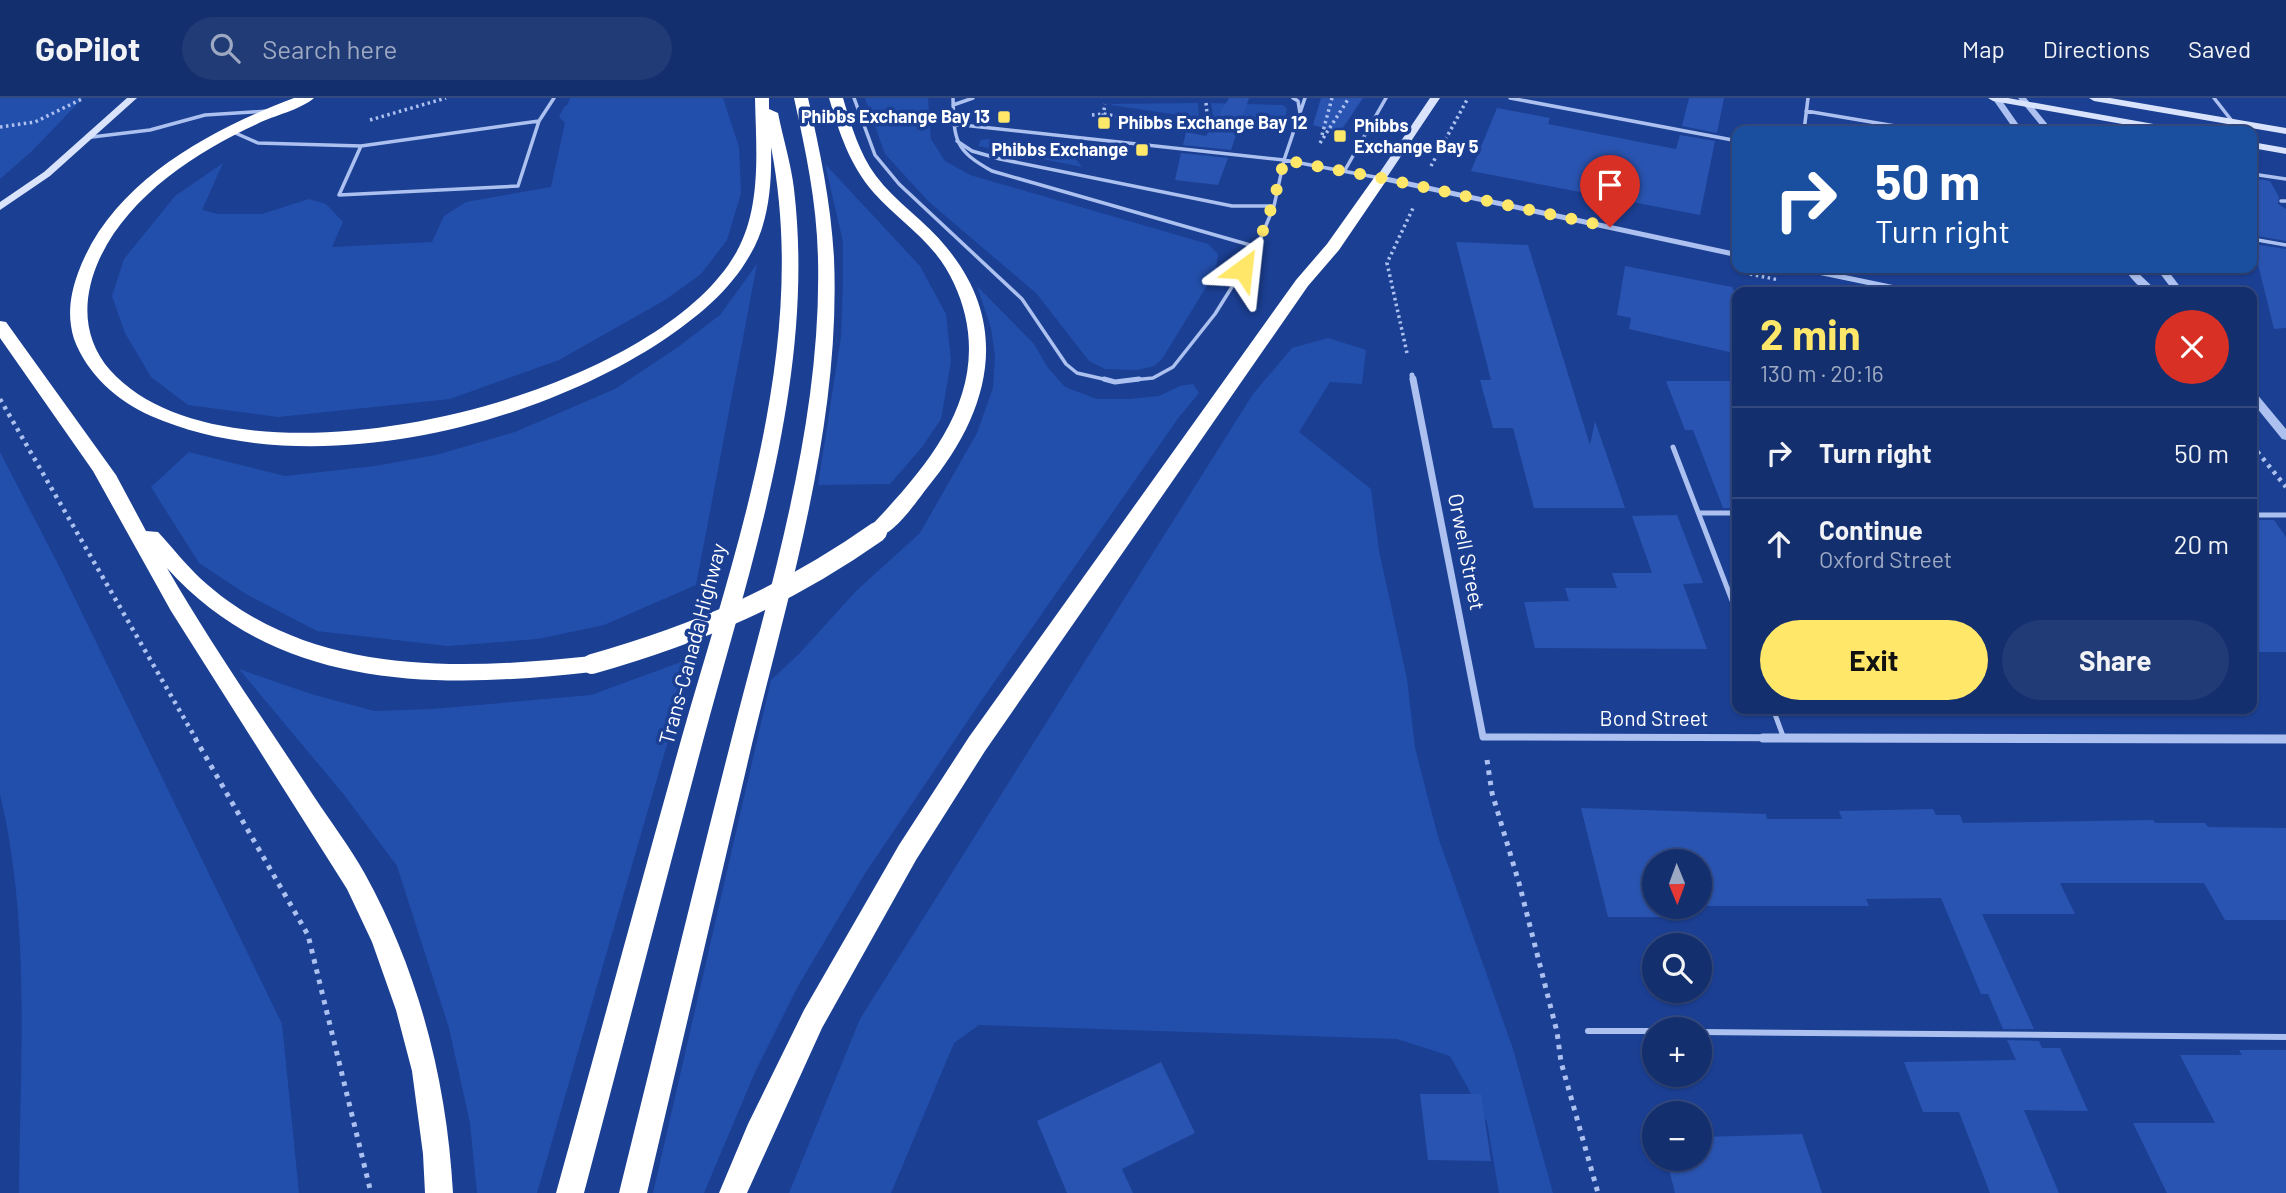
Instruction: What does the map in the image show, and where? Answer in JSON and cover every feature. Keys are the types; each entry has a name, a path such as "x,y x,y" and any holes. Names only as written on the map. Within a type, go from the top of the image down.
{"highway":[{"path":"307,98 230,131 202,147 144,189 99,241 86,268 78,293 76,319 83,346 99,371 122,392 157,412 200,426 254,436 307,440 370,437 430,428 488,414 537,397 629,356 695,310 737,264 756,223 763,179 764,98"},
{"name":"Trans-Canada Highway","path":"570,1193 731,596 762,474 776,404 790,277 789,223 785,174 764,98"},
{"path":"633,1193 780,582 816,402 827,274 825,219 818,169 801,98"},
{"path":"0,326 166,556 199,592 236,618 280,642 336,660 399,671 461,675 524,673 592,664 656,647 759,607 806,581 877,532 926,479 960,429 971,397 977,364 978,335 973,309 950,261 879,189 865,171 848,136 836,98"},
{"path":"733,1193 827,989 879,896 926,821 992,722 1294,294 1333,247 1381,178"},
{"path":"101,469 178,605 321,824 356,881 373,916 409,1010 425,1071 437,1154 439,1193"}],"main road":[{"path":"0,207 47,174 132,98"},
{"path":"1381,178 1435,98"},
{"path":"1995,98 2025,101 2131,126"},
{"path":"2097,98 2286,131"},
{"path":"2257,146 2286,151"}],"street":[{"path":"1995,98 2015,126"},
{"path":"2025,101 2045,126"},
{"path":"1381,178 1732,254"},
{"path":"1823,273 1890,287"},
{"path":"2133,273 2149,287"},
{"name":"Orwell Street","path":"1412,375 1483,737"},
{"path":"2257,401 2286,436"},
{"name":"Bond Street","path":"1483,737 2286,739"}],"lane":[{"path":"361,146 339,195 518,186 539,121 554,98"},
{"path":"854,98 875,155 899,184 1021,299 1055,351 1077,373 1097,380 1137,381 1153,378 1173,367 1215,314 1257,247 1273,206 1284,160 1306,98"},
{"path":"953,98 955,140 962,155 992,171 1257,247"},
{"path":"953,105 973,98"},
{"path":"1293,98 1298,101 1300,113"},
{"path":"1345,170 1386,98"},
{"path":"1512,98 1732,140"},
{"path":"1804,126 1808,98"},
{"path":"2214,98 2232,121"},
{"path":"92,136 150,130 215,113 274,111"},
{"path":"1806,111 1895,126"},
{"path":"230,131 258,143 361,146 539,121"},
{"path":"953,124 1284,160 1381,178"},
{"path":"955,140 972,151 1000,159 1232,206 1273,206"},
{"path":"2257,175 2286,180"},
{"path":"2257,240 2286,245"},
{"path":"1674,447 1732,600"},
{"path":"1699,513 1732,513"},
{"path":"2257,515 2286,515"},
{"path":"1775,714 1783,736"},
{"path":"1588,1031 1642,1031"},
{"path":"1712,1032 2286,1037"}],"path":[{"path":"0,127 35,122 84,98"},
{"path":"365,121 446,98"},
{"path":"1325,133 1332,98"},
{"path":"1325,133 1349,98"},
{"path":"1428,172 1468,98"},
{"path":"1202,134 1208,125 1206,103"},
{"path":"1099,123 1105,104"},
{"path":"1325,133 1333,135"},
{"path":"1412,375 1387,263 1417,200"},
{"path":"0,399 308,935 371,1193"},
{"path":"2257,451 2286,486"},
{"path":"1483,737 1492,793 1519,883 1557,1032 1561,1062 1598,1193"}],"shaded area":[{"path":"0,98 83,98 32,151 0,179"},
{"path":"570,98 723,98 739,147 741,193 727,240 701,274 665,300 559,360 450,399 278,417 188,405 151,377 125,333 112,296 124,259 175,196 223,163 202,210 218,214 262,214 309,199 326,204 343,222 332,247 432,242 444,216 466,202 551,187 565,123 559,117"},
{"path":"865,98 928,98 931,139 945,161 970,175 1208,244 1218,254 1216,271 1162,359 1154,366 1138,370 1105,369 1089,361 1037,294 929,202 885,154"},
{"path":"1198,103 1199,118 1111,105 1112,104"},
{"path":"1211,103 1283,105 1287,109 1283,132 1214,121"},
{"path":"981,140 1068,149 1082,167 978,146"},
{"path":"825,164 920,266 946,314 951,361 941,419 922,447 890,484 818,485 841,337 843,285 843,242"},
{"path":"757,264 696,585 604,625 538,639 448,646 317,631 246,594 199,563 151,487 189,452 285,476 375,466 436,455 515,432 615,389 678,347 720,315"},
{"path":"977,286 1034,344 1048,368 1065,387 1097,399 1159,396 1180,386 1193,384 1199,393 1179,417 981,701 864,875 798,986 755,1072 704,1193 653,1193 771,680 799,654 856,591 920,533 977,433 993,388 995,356 991,328"},
{"path":"1328,338 1366,350 1362,384 1330,382 1299,432 1371,489 1379,551 1407,679 1415,748 1438,837 1513,1049 1553,1193 1499,1193 1487,1122 1450,1056 1397,1039 979,1025 954,1043 891,1193 789,1193 860,1019 1253,394 1292,348"},
{"path":"0,452 62,572 282,1024 299,1193 19,1193 22,1043 20,942 10,843 0,794"},
{"path":"692,658 537,1193 477,1193 470,1123 449,1028 397,866 345,796 239,669 311,694 374,711 433,709 591,695"}],"building":[{"path":"1229,98 1249,98 1231,150 1183,145 1186,132 1206,136"},
{"path":"1321,98 1363,98 1340,132 1313,125"},
{"path":"1689,98 1724,98 1717,133 1682,126"},
{"path":"1497,108 1550,118 1548,124 1676,149 1680,135 1715,141 1700,215 1471,171"},
{"path":"1181,153 1228,158 1218,185 1175,180"},
{"path":"2257,179 2270,181 2279,197 2278,204 2286,209 2286,241 2257,236"},
{"path":"1456,242 1528,245 1590,445 1595,421 1625,508 1534,508 1513,428 1493,428 1480,380 1491,380"},
{"path":"2257,245 2286,249 2286,328 2274,329 2257,260"},
{"path":"1625,266 1732,287 1732,353 1629,329 1631,318 1617,315"},
{"path":"1666,381 1732,381 1732,508 1723,508 1693,430 1685,430"},
{"path":"1677,515 1703,583 1683,584 1707,649 1535,648 1524,602 1569,601 1565,588 1617,588 1612,573 1652,573 1632,516"},
{"path":"2257,520 2274,520 2286,537 2286,652 2257,652"},
{"path":"1581,808 1766,814 1767,819 1842,819 1839,811 1933,809 1936,815 1960,815 1963,823 2153,820 2155,823 2205,823 2208,827 2286,828 2286,920 2225,920 2204,883 2060,883 2075,914 1982,914 2034,1029 2003,1029 1988,994 1981,994 1941,898 1866,899 1869,906 1712,906 1712,849 1642,849 1642,917 1608,917"},
{"path":"2007,1040 2039,1041 2042,1048 2060,1048 2088,1111 2024,1110 2059,1193 1990,1193 1959,1112 1923,1112 1904,1062 2016,1060"},
{"path":"2239,1050 2286,1050 2286,1193 2167,1193 2133,1123 2215,1123 2180,1055 2242,1055"},
{"path":"1161,1062 1195,1133 1122,1169 1133,1193 1067,1193 1037,1121"},
{"path":"1420,1094 1481,1094 1491,1161 1428,1160"},
{"path":"1802,1134 1822,1193 1675,1193 1669,1171 1712,1171 1712,1137"}],"place":[{"name":"Phibbs Exchange Bay 13","path":"1004,117"},
{"name":"Phibbs Exchange Bay 12","path":"1104,123"},
{"name":"Phibbs Exchange Bay 5","path":"1340,136"},
{"name":"Phibbs Exchange","path":"1142,150"}],"route":[{"path":"1243,269 1257,247 1273,206 1284,160 1610,227"}]}
